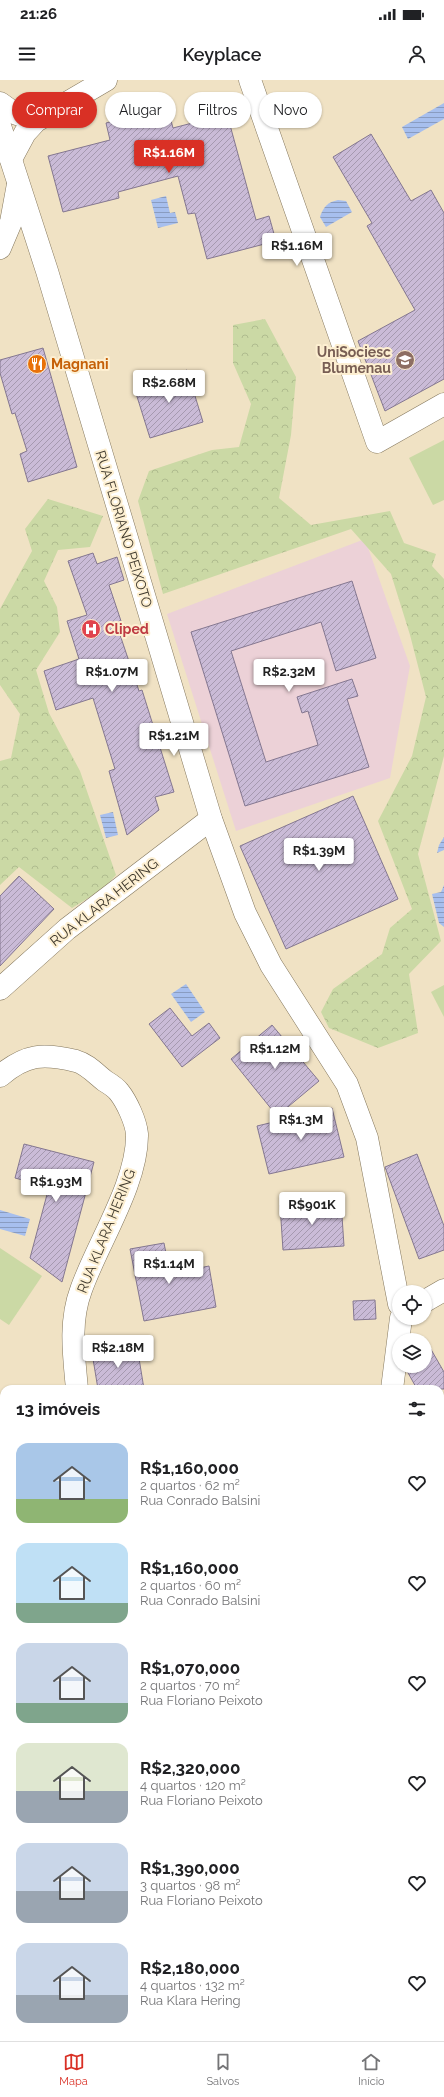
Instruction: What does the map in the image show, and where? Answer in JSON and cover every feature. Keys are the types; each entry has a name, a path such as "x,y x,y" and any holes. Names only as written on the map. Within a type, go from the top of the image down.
{"street":[{"path":"86,92 106,80"},
{"path":"250,80 377,442 444,404"},
{"path":"0,103 12,112"},
{"path":"12,159 25,133 30,128"},
{"name":"RUA FLORIANO PEIXOTO","path":"1,133 12,159 18,183 51,286 211,819 248,919 276,972 347,1084 367,1138 395,1285"},
{"path":"0,248 11,222 18,183"},
{"name":"RUA KLARA HERING","path":"0,989 67,930 211,819"},
{"name":"RUA KLARA HERING","path":"0,1076 10,1068 28,1059 52,1055 82,1062 119,1092 131,1115 137,1133 132,1164 122,1193 80,1291 73,1323 74,1358 77,1385"},
{"path":"432,1297 444,1290"},
{"path":"392,1385 399,1325"}],"shaded area":[{"path":"365,539 410,666 390,778 236,831 167,614"}],"green space":[{"path":"265,319 296,377 291,435 279,498 311,525 390,511 404,543 436,554 432,566 444,579 444,756 418,854 441,941 409,974 418,1033 378,1048 329,1028 321,1012 333,989 382,954 390,928 412,909 378,821 412,756 426,697 410,635 391,574 351,529 163,594 138,501 149,471 212,450 239,447 251,404 233,363 233,325"},
{"path":"444,440 444,500 433,505 409,458"},
{"path":"48,499 103,516 90,547 58,550 44,581 57,607 60,632 36,670 49,713 80,771 116,875 103,889 72,908 19,867 0,885 0,761 11,758 20,714 0,685 0,609 32,551 25,529"},
{"path":"444,985 444,1017 431,992"},
{"path":"0,1248 42,1276 9,1325 0,1319"}],"water":[{"path":"444,103 444,119 408,139 402,127"},
{"path":"166,196 170,213 175,212 178,223 158,228 151,200"},
{"path":"338,200 346,201 352,212 326,227 320,217 321,213 331,202"},
{"path":"113,812 118,835 106,838 100,815"},
{"path":"444,837 444,850 437,853 439,845"},
{"path":"444,885 444,927 439,923 432,894 441,892"},
{"path":"186,984 205,1012 191,1022 171,994"},
{"path":"0,1210 30,1219 25,1236 0,1229"}],"building":[{"path":"184,125 184,128 231,128 256,220 269,216 276,241 207,259 195,213 188,214 178,176 118,192 119,198 63,212 48,156 110,140 107,128 176,128"},
{"path":"371,134 411,201 431,190 444,213 444,379 385,411 358,341 415,310 367,226 372,223 333,157"},
{"path":"43,348 77,467 28,482 20,454 27,451 15,413 12,414 0,373 0,360"},
{"path":"187,370 203,422 150,438 134,387"},
{"path":"93,553 97,564 117,557 124,580 109,585 121,621 116,623 139,691 142,690 174,792 155,797 159,810 127,835 109,771 115,769 93,698 56,710 44,671 79,659 67,621 87,615 68,561"},
{"path":"352,581 376,658 336,671 321,622 231,651 266,762 318,745 308,711 302,713 297,697 352,679 358,696 347,699 369,767 245,806 191,632"},
{"path":"353,796 398,899 286,949 240,846"},
{"path":"19,876 54,909 0,966 0,896"},
{"path":"170,1008 192,1036 209,1023 220,1038 182,1067 149,1024"},
{"path":"272,1025 319,1081 277,1116 231,1059"},
{"path":"332,1108 344,1157 269,1174 257,1126"},
{"path":"24,1144 94,1162 62,1282 30,1258 49,1187 15,1178"},
{"path":"417,1154 444,1226 444,1250 419,1259 385,1167"},
{"path":"341,1201 344,1246 283,1250 280,1205"},
{"path":"164,1243 170,1274 209,1266 216,1307 144,1321 130,1249"},
{"path":"375,1300 376,1319 354,1320 353,1301"},
{"path":"137,1346 143,1385 97,1385 92,1353"},
{"path":"432,1351 444,1372 444,1385 415,1385 408,1373 432,1373"}],"place":[{"name":"UniSociesc Blumenau","path":"405,360"},
{"name":"Magnani","path":"37,364"},
{"name":"Cliped","path":"91,629"}]}
